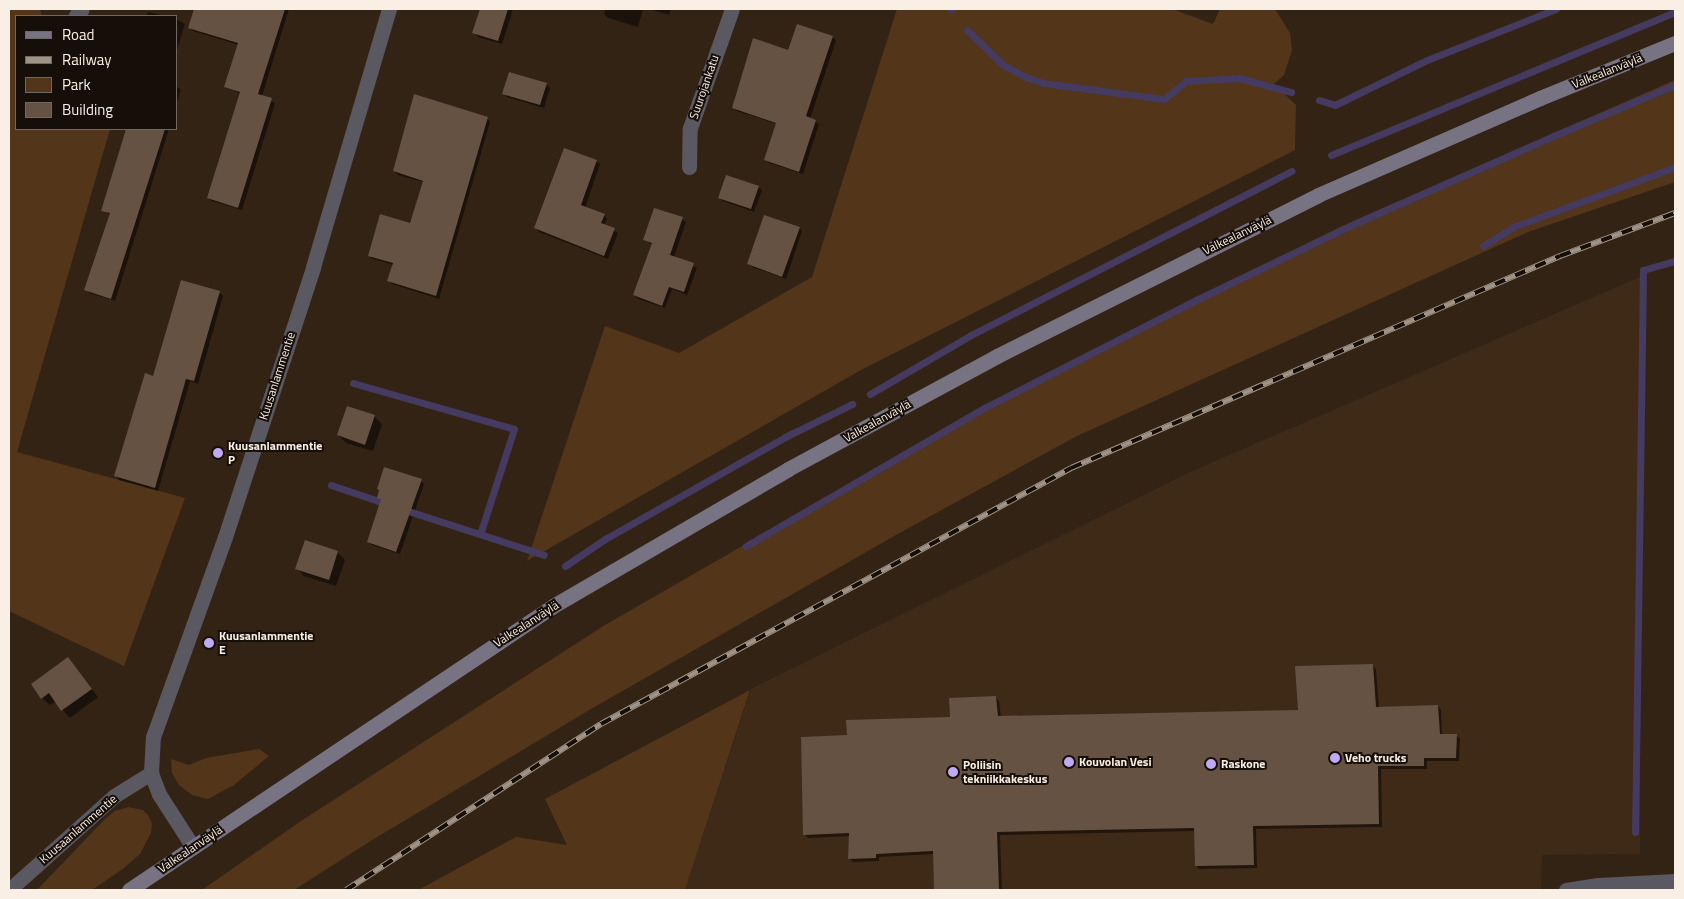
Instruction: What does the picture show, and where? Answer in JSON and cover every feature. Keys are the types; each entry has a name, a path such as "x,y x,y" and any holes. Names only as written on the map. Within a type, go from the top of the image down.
{"main road":[{"name":"Valkealanväylä","path":"128,890 553,606 772,479 881,419 1006,351 1318,195 1540,98 1675,43"}],"street":[{"name":"Kuusanlammentie","path":"193,846 159,794 151,773 153,737 224,537 313,267 389,9"},
{"name":"Suurojankatu","path":"689,167 690,128 732,9"},
{"name":"Kuusaanlammentie","path":"9,890 114,796 151,773"},
{"path":"1566,890 1598,885 1675,881"}],"shaded area":[{"path":"1640,277 1640,854 1542,855 1541,890 685,890 751,689 1188,473"}],"green space":[{"path":"9,9 40,9 42,15 15,15 15,130 110,130 17,452 185,498 124,666 9,611"},
{"path":"897,9 1172,9 1213,24 1220,9 1275,9 1290,33 1292,50 1284,75 1274,84 1296,105 1295,150 861,370 527,561 605,326 679,353 812,277"},
{"path":"1675,80 1675,182 1528,232 1077,436 896,535 591,709 369,842 294,890 202,890 301,821 605,625 883,465 1147,322 1340,227"},
{"path":"750,690 685,890 418,890 516,837 567,845 545,799"},
{"path":"259,749 269,756 234,785 208,799 192,795 179,785 172,773 171,759 189,765 206,758"},
{"path":"128,807 143,810 152,823 151,833 140,854 124,868 92,890 37,890 105,819 115,811"}],"building":[{"path":"194,9 285,9 258,94 272,98 238,208 207,198 240,92 224,87 238,43 188,28"},
{"path":"480,9 508,9 498,41 472,33"},
{"path":"797,24 833,36 806,116 816,120 799,172 764,160 776,123 732,108 753,38 788,50"},
{"path":"509,72 547,83 540,105 502,94"},
{"path":"414,94 488,117 436,296 387,281 393,263 368,256 380,214 410,223 423,181 393,171"},
{"path":"126,130 165,130 111,299 84,290 110,213 101,211"},
{"path":"564,148 597,160 581,205 605,214 601,223 615,228 604,256 534,228"},
{"path":"726,175 759,186 751,209 718,198"},
{"path":"654,208 683,217 670,255 694,263 684,292 669,287 662,306 633,295 652,243 643,240"},
{"path":"764,215 800,227 782,277 747,264"},
{"path":"181,280 220,291 194,381 186,379 155,488 114,476 145,373 153,376"},
{"path":"347,406 375,415 365,445 337,435"},
{"path":"384,467 422,479 396,552 367,542 381,499 377,498 379,490 377,489"},
{"path":"305,540 338,551 329,580 295,569"},
{"path":"68,657 92,689 61,711 49,693 41,699 31,684"},
{"path":"1373,664 1376,707 1438,705 1440,734 1457,734 1456,758 1424,758 1424,766 1378,766 1379,824 1253,826 1254,865 1195,866 1194,828 997,832 999,890 934,890 933,851 876,854 876,858 848,859 849,833 803,835 801,737 847,735 846,720 950,717 949,698 996,696 998,716 1298,710 1295,666"}],"waterway":[{"path":"1319,100 1335,105 1427,60 1556,9"},
{"path":"1331,155 1675,12"},
{"path":"967,30 1003,65 1026,77 1043,83 1164,99 1186,81 1239,78 1291,92"},
{"path":"746,546 986,407 1196,300 1354,224 1551,137 1675,85"},
{"path":"1483,246 1513,227 1675,167"},
{"path":"870,394 971,335 1292,171"},
{"path":"1635,832 1643,270 1675,261"},
{"path":"353,383 514,429 480,534"},
{"path":"565,566 605,539 785,437 852,404"},
{"path":"331,485 387,504"},
{"path":"402,509 544,555"}],"railway":[{"path":"346,890 601,724 1071,468 1560,256 1675,213"}],"place":[{"name":"Kuusanlammentie P","path":"218,453"},
{"name":"Kuusanlammentie E","path":"209,643"},
{"name":"Veho trucks","path":"1335,758"},
{"name":"Kouvolan Vesi","path":"1069,762"},
{"name":"Raskone","path":"1211,764"},
{"name":"Poliisin tekniikkakeskus","path":"953,772"}]}
